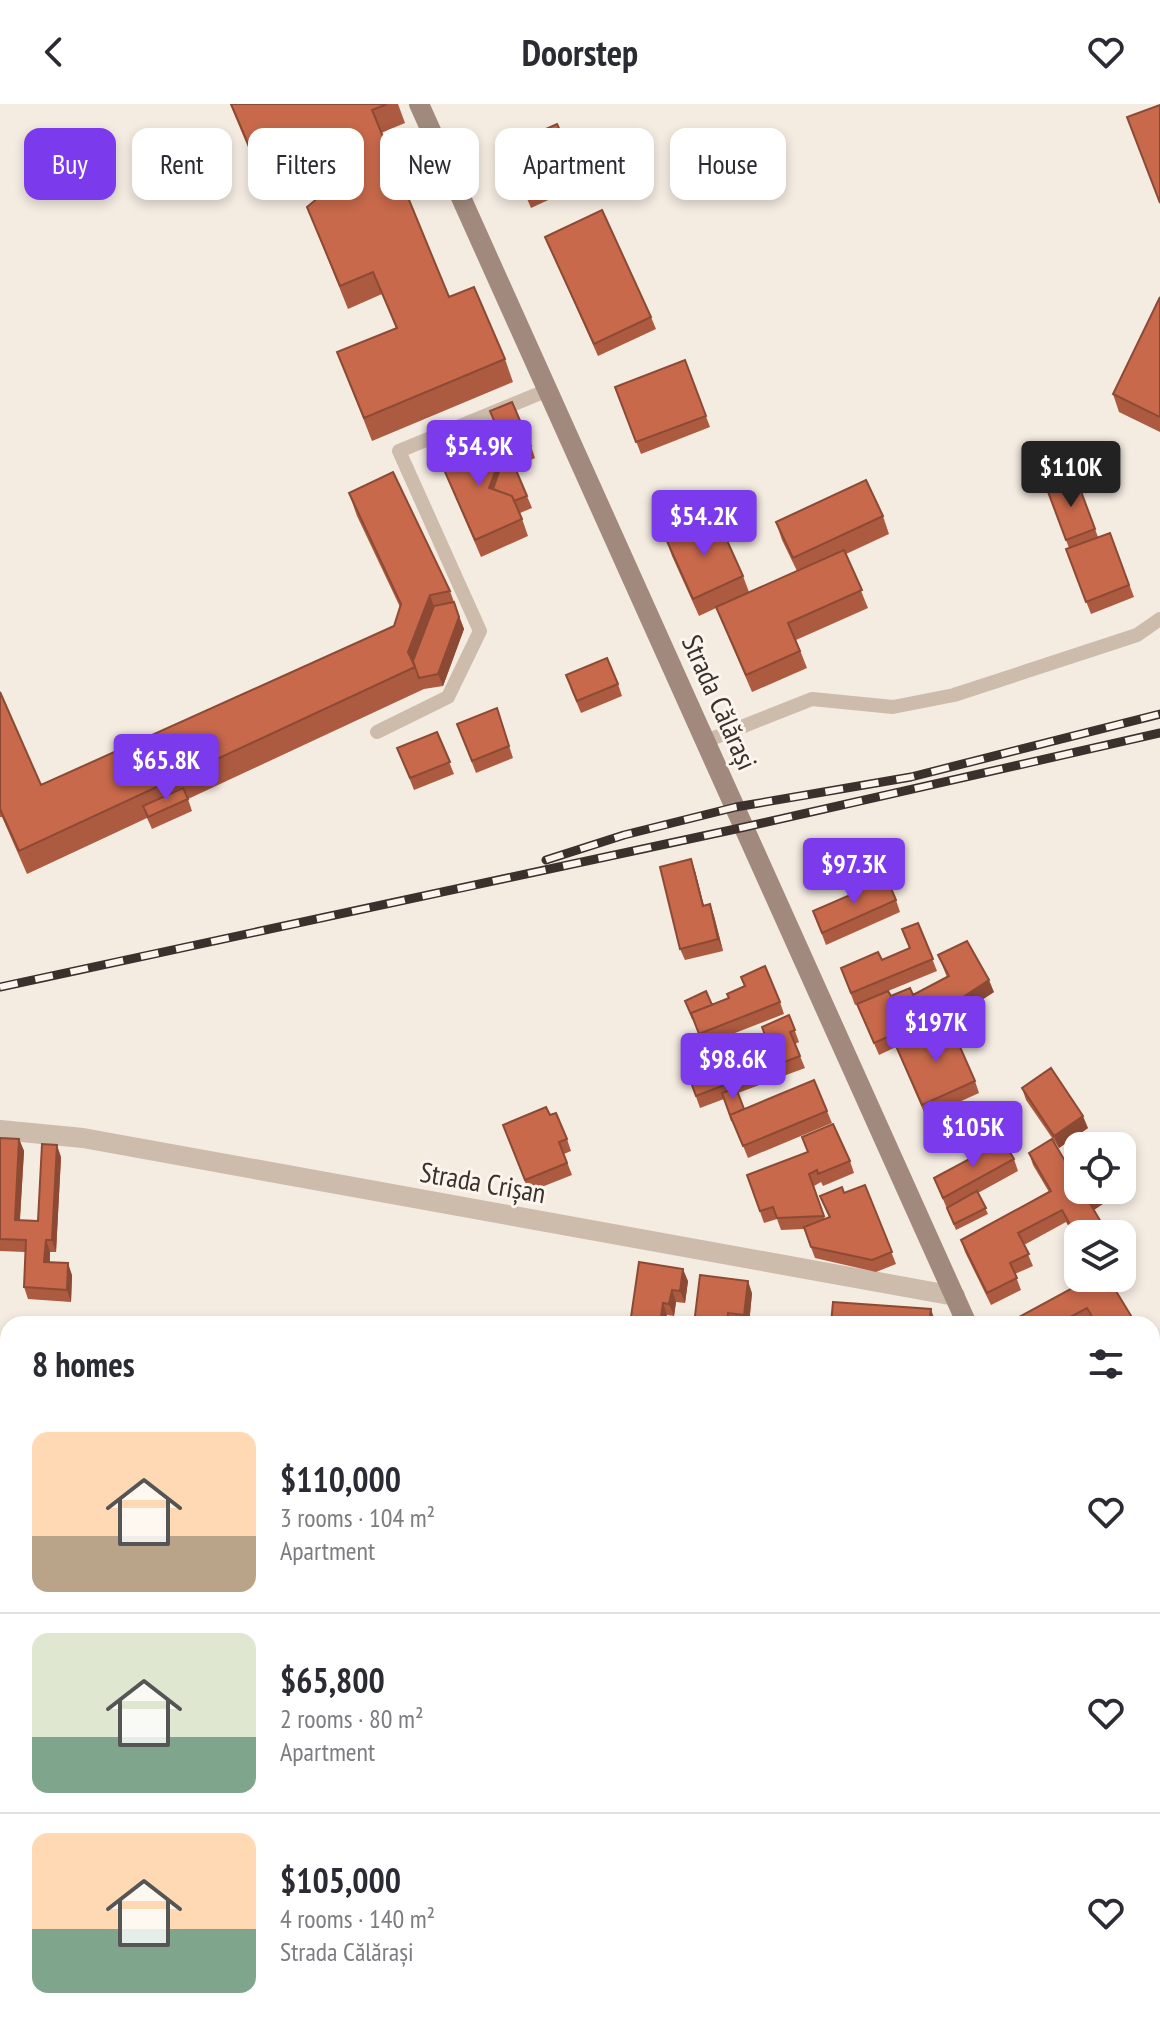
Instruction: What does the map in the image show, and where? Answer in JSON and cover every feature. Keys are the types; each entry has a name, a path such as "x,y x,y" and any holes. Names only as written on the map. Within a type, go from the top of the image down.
{"main road":[{"name":"Strada Călărași","path":"419,104 964,1316"}],"street":[{"name":"Strada Crișan","path":"0,1130 83,1138 955,1296"}],"lane":[{"path":"377,732 448,697 480,631 399,451 548,390"},
{"path":"706,741 812,699 893,707 954,695 1137,635 1160,619"}],"building":[{"path":"231,104 387,104 372,110 380,129 380,200 409,200 449,297 474,287 505,359 364,418 337,352 397,328 373,272 340,286 307,207 315,200 364,200 364,128 248,128 248,144"},
{"path":"1160,105 1160,203 1127,117"},
{"path":"602,210 651,317 594,344 545,237"},
{"path":"1160,297 1160,417 1113,394"},
{"path":"685,360 706,416 636,442 615,387"},
{"path":"512,402 531,446 509,456 490,411"},
{"path":"486,435 498,464 489,488 512,496 522,519 475,540 438,456"},
{"path":"513,463 527,496 514,501 512,496 493,489 500,469"},
{"path":"393,472 450,591 430,595 408,652 415,667 19,851 0,809 0,692 41,785 394,626 401,604 349,493"},
{"path":"1076,478 1095,529 1066,540 1047,489"},
{"path":"866,480 883,516 793,558 776,522"},
{"path":"716,516 743,576 693,599 666,539"},
{"path":"1110,533 1129,585 1086,602 1066,549"},
{"path":"844,550 862,590 788,623 800,651 746,675 716,607"},
{"path":"454,602 459,617 438,674 419,678 413,661 434,606"},
{"path":"607,658 618,684 577,701 566,675"},
{"path":"497,708 509,746 472,761 457,724"},
{"path":"437,732 450,762 410,778 397,748"},
{"path":"183,788 188,799 148,817 143,806"},
{"path":"691,859 703,906 710,904 718,939 680,949 660,867"},
{"path":"887,879 896,900 822,933 813,911"},
{"path":"918,923 933,959 851,993 841,968 878,952 882,960 910,948 902,929"},
{"path":"967,941 989,980 931,1018 874,1043 857,1004 888,991 891,996 910,988 913,995 949,976 938,955"},
{"path":"765,966 780,1002 699,1034 691,1013 729,998 727,994 745,986 741,977"},
{"path":"706,991 712,1005 691,1013 693,1019 685,1001"},
{"path":"789,1015 795,1030 790,1032 800,1056 696,1096 689,1077 769,1046 762,1027"},
{"path":"949,1022 975,1081 922,1105 896,1046"},
{"path":"1051,1068 1083,1116 1054,1136 1022,1088"},
{"path":"814,1080 827,1111 743,1146 730,1115"},
{"path":"736,1088 744,1109 730,1115 732,1121 722,1093"},
{"path":"546,1107 550,1115 556,1113 567,1139 559,1142 567,1163 525,1180 503,1125"},
{"path":"833,1124 850,1161 818,1174 817,1170 809,1174 824,1216 777,1218 773,1207 760,1211 747,1175 808,1152 802,1137"},
{"path":"0,1138 19,1139 15,1220 38,1221 42,1144 57,1145 52,1240 46,1240 44,1262 68,1263 67,1290 24,1287 26,1240 0,1239"},
{"path":"1052,1139 1064,1159 1064,1204 1090,1204 1100,1220 1068,1220 1062,1210 1018,1233 1029,1254 1010,1263 1017,1278 987,1293 961,1240 1051,1191 1029,1153"},
{"path":"1003,1141 1014,1159 943,1198 934,1178"},
{"path":"865,1185 892,1252 872,1260 811,1247 804,1227 830,1217 820,1196 842,1187 844,1193"},
{"path":"977,1191 986,1208 954,1224 947,1208"},
{"path":"639,1262 683,1269 680,1291 672,1290 669,1304 663,1303 661,1316 631,1316"},
{"path":"700,1275 748,1281 744,1315 695,1316"},
{"path":"1065,1292 1117,1292 1131,1316 1092,1316 1087,1308 1072,1316 1021,1316"},
{"path":"833,1302 931,1309 930,1316 832,1316"}],"railway":[{"path":"546,860 624,835 736,807 911,777 1160,714"},
{"path":"0,987 745,827 1160,733"}]}
